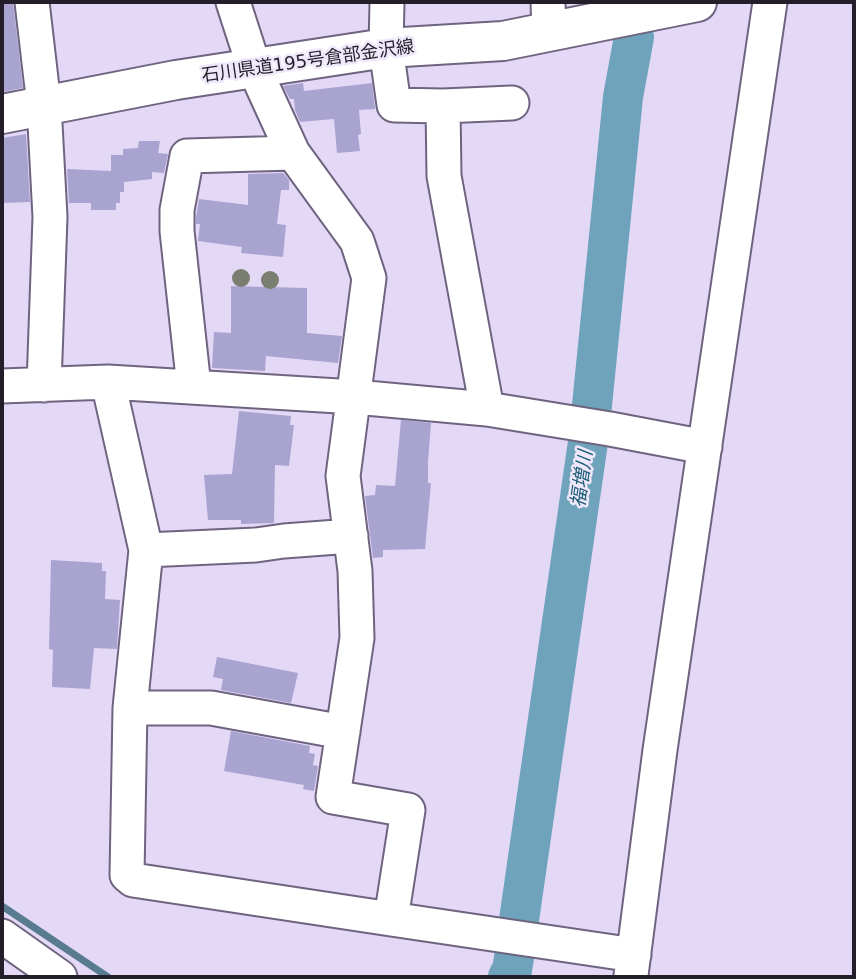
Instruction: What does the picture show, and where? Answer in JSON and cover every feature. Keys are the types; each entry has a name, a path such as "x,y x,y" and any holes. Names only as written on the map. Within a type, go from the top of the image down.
{"main road":[{"name":"石川県道195号倉部金沢線","path":"2,114 176,80 386,48 503,41 548,17 697,2"}],"street":[{"path":"32,2 44,106 50,217 44,385"},
{"path":"233,2 255,70 293,153 357,241 369,278 344,476 355,571 357,638 333,797 408,810 391,919"},
{"path":"387,2 386,48 394,105 512,103"},
{"path":"107,382 146,550 130,708 127,876 133,880 391,919 632,966 660,750 770,2"},
{"path":"443,106 444,176 487,409"},
{"path":"194,387 177,231 177,210 187,156 293,153"},
{"path":"2,386 107,382 355,397 487,409 705,447"},
{"path":"146,550 256,545 351,536"},
{"path":"130,708 211,708 343,732"},
{"path":"2,936 60,977"}],"building":[{"path":"2,2 13,2 23,88 2,92"},
{"path":"303,83 304,91 372,83 375,109 359,110 360,151 337,153 334,119 300,122 294,99 290,99 283,86"},
{"path":"26,134 30,202 2,203 2,138"},
{"path":"139,141 160,141 158,153 168,154 164,173 152,172 152,179 124,182 124,192 120,192 120,203 116,203 116,210 91,210 91,203 69,203 67,169 111,171 111,155 123,155 123,149 138,148"},
{"path":"283,173 289,180 289,190 281,190 277,224 286,225 283,257 241,253 242,247 198,241 200,224 196,224 196,217 199,199 248,205 248,174"},
{"path":"231,286 307,288 307,333 342,336 338,363 266,356 265,371 212,368 214,332 231,333"},
{"path":"239,411 291,416 290,425 294,425 289,466 275,465 274,523 241,524 241,520 208,520 204,475 232,474"},
{"path":"401,420 431,423 428,483 431,483 425,549 383,550 383,557 373,558 365,496 375,495 376,485 395,486"},
{"path":"51,560 102,563 102,571 106,571 105,599 120,600 117,649 94,648 90,689 52,687 53,650 49,649"},
{"path":"217,657 298,673 291,703 221,690 223,679 213,677"},
{"path":"231,731 310,746 309,753 315,754 313,765 318,766 314,791 303,789 304,785 224,771"}],"waterway":[{"name":"福増川","path":"519,920 589,435 623,97 634,37"},
{"path":"2,906 108,977"},
{"name":"福増川","path":"508,977 515,951"}]}
